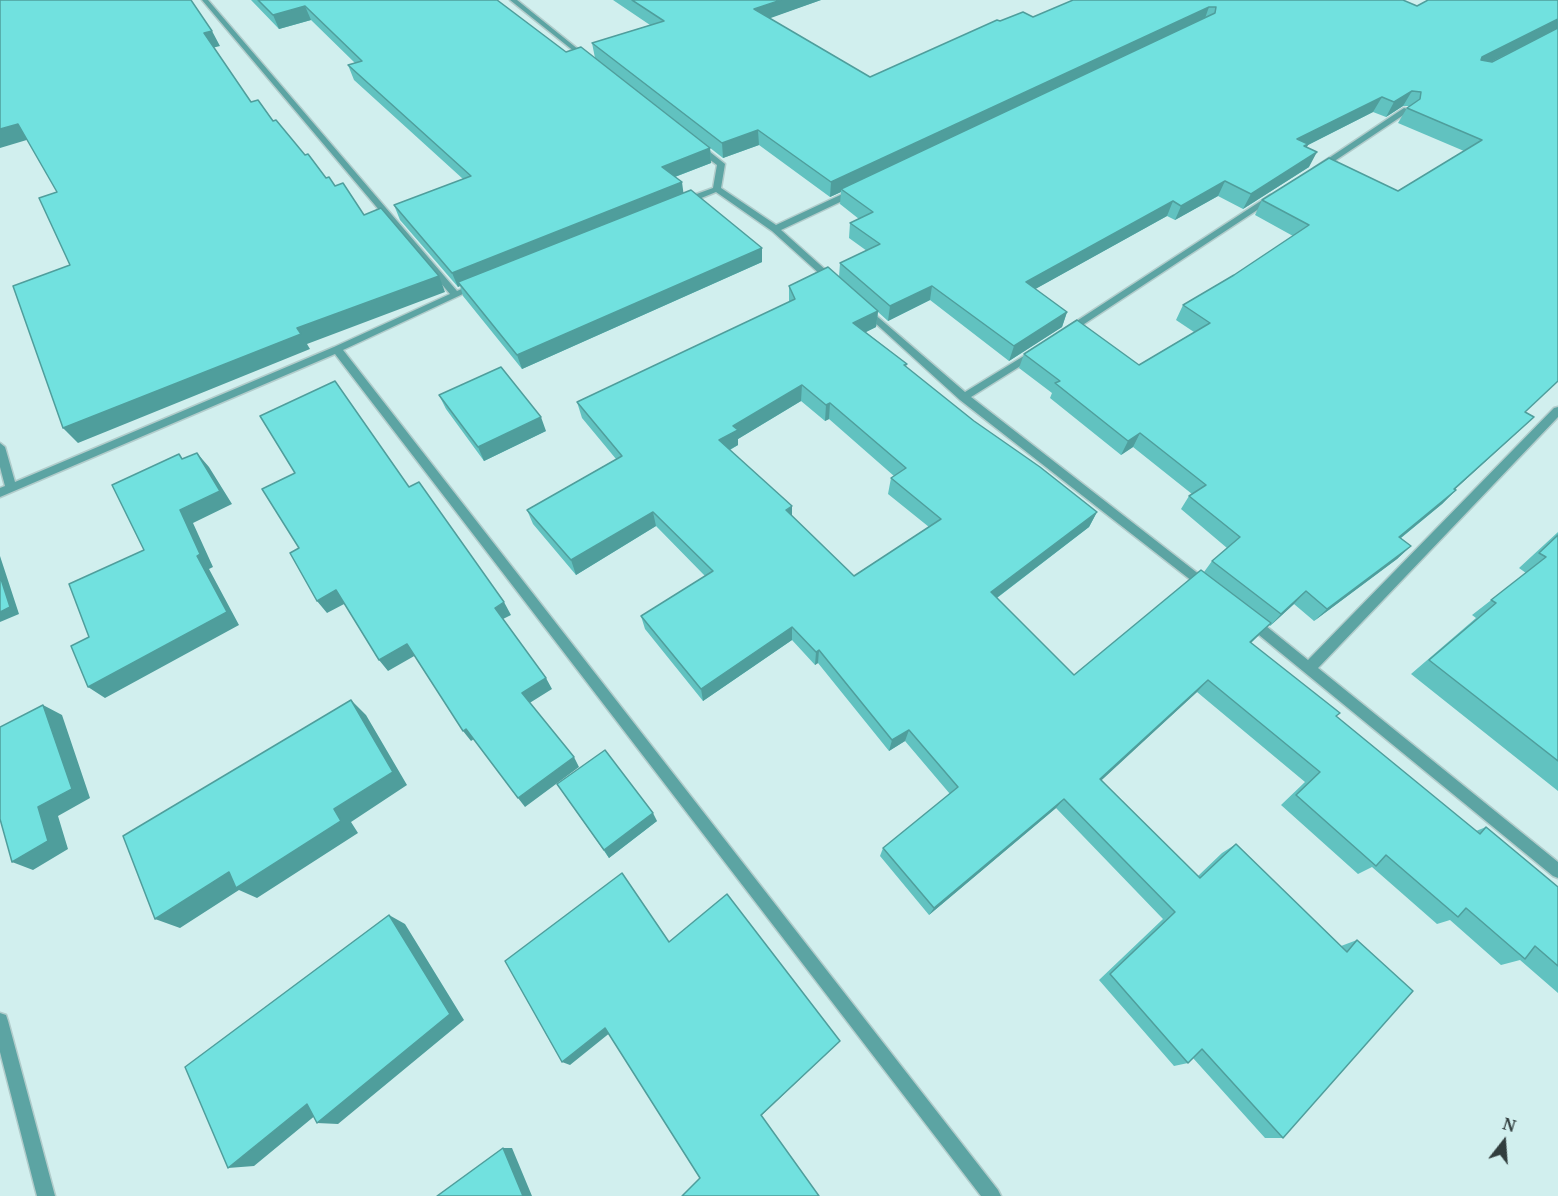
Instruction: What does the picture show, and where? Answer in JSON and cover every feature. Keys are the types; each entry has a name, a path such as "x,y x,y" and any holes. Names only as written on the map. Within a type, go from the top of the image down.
{"street":[{"path":"205,0 455,294"},
{"path":"513,0 594,64"},
{"path":"1307,175 1407,110"},
{"path":"685,136 721,164 717,189"},
{"path":"775,229 861,188"},
{"path":"673,206 717,189"},
{"path":"717,189 775,229 964,397 1217,594"},
{"path":"1058,338 1277,195"},
{"path":"0,493 336,349 488,281"},
{"path":"964,397 1047,345"},
{"path":"336,349 992,1196"},
{"path":"1310,667 1558,411"},
{"path":"0,447 11,488"},
{"path":"1245,616 1558,871"},
{"path":"0,1021 46,1196"}],"building":[{"path":"0,0 191,0 212,31 204,33 251,102 258,100 273,121 276,120 335,186 343,183 364,215 381,208 439,276 297,328 301,334 63,428 13,286 70,265 39,198 57,192 18,124 0,129"},
{"path":"258,0 497,0 566,52 581,47 710,148 662,167 682,182 452,273 394,205 471,176 348,65 362,61 305,6 273,15"},
{"path":"632,0 781,0 754,9 870,77 997,20 1000,21 1023,12 1033,17 1073,0 1403,0 1417,6 1428,0 1558,0 1558,19 1482,57 1481,60 1492,62 1558,28 1558,381 1525,412 1534,417 1454,489 1456,490 1399,537 1411,546 1327,609 1306,591 1281,614 1212,561 1240,537 1189,496 1206,485 1140,433 1128,441 1055,383 1060,381 1024,354 1077,320 1139,365 1210,323 1183,305 1234,275 1309,225 1262,200 1329,158 1398,191 1482,140 1407,108 1420,99 1421,92 1412,91 1394,102 1382,97 1297,139 1308,144 1304,146 1317,152 1251,194 1225,181 1181,206 1173,201 1026,282 1067,312 1014,346 932,286 890,306 840,263 880,244 850,223 873,212 841,189 1215,13 1216,7 1209,7 831,182 758,130 722,143 592,43 664,21"},
{"path":"691,190 762,248 517,355 458,282"},
{"path":"828,267 878,311 853,323 907,364 904,365 974,421 1040,467 1097,512 991,592 1074,675 1201,570 1271,623 1250,642 1340,713 1336,716 1480,834 1486,827 1558,887 1558,966 1535,946 1525,959 1466,908 1458,917 1386,855 1376,866 1296,795 1320,772 1208,680 1100,779 1200,878 1236,844 1347,952 1357,940 1413,991 1283,1138 1202,1049 1188,1063 1110,974 1175,912 1064,799 934,908 883,848 958,787 909,730 892,740 819,650 816,652 792,627 701,689 641,616 713,571 653,512 571,560 527,510 622,456 577,402 795,299 789,286","holes":["802,385 826,405 830,403 906,468 891,478 941,519 854,576 786,510 792,506 719,440 738,430 733,426"]},
{"path":"501,367 541,417 478,447 439,395"},
{"path":"335,381 409,487 419,482 504,602 495,608 546,678 522,693 574,757 518,798 466,729 463,731 407,644 379,660 336,590 317,601 290,553 299,548 262,489 295,473 260,416"},
{"path":"197,453 220,491 180,510 200,554 197,556 227,612 88,687 71,646 89,637 69,584 144,550 112,485 179,454 182,459"},
{"path":"1558,535 1558,761 1429,660 1496,603 1491,600 1546,557 1539,553"},
{"path":"0,576 10,607 0,612"},
{"path":"351,700 393,772 334,809 341,821 236,888 229,872 155,919 123,836"},
{"path":"43,705 72,789 38,807 48,841 12,862 0,819 0,727"},
{"path":"605,750 653,813 604,850 557,784"},
{"path":"622,873 669,942 727,894 840,1041 761,1115 819,1196 682,1196 700,1178 605,1028 562,1062 505,961"},
{"path":"389,915 450,1014 317,1123 307,1104 228,1168 185,1067"},
{"path":"503,1148 523,1196 437,1196"}]}
